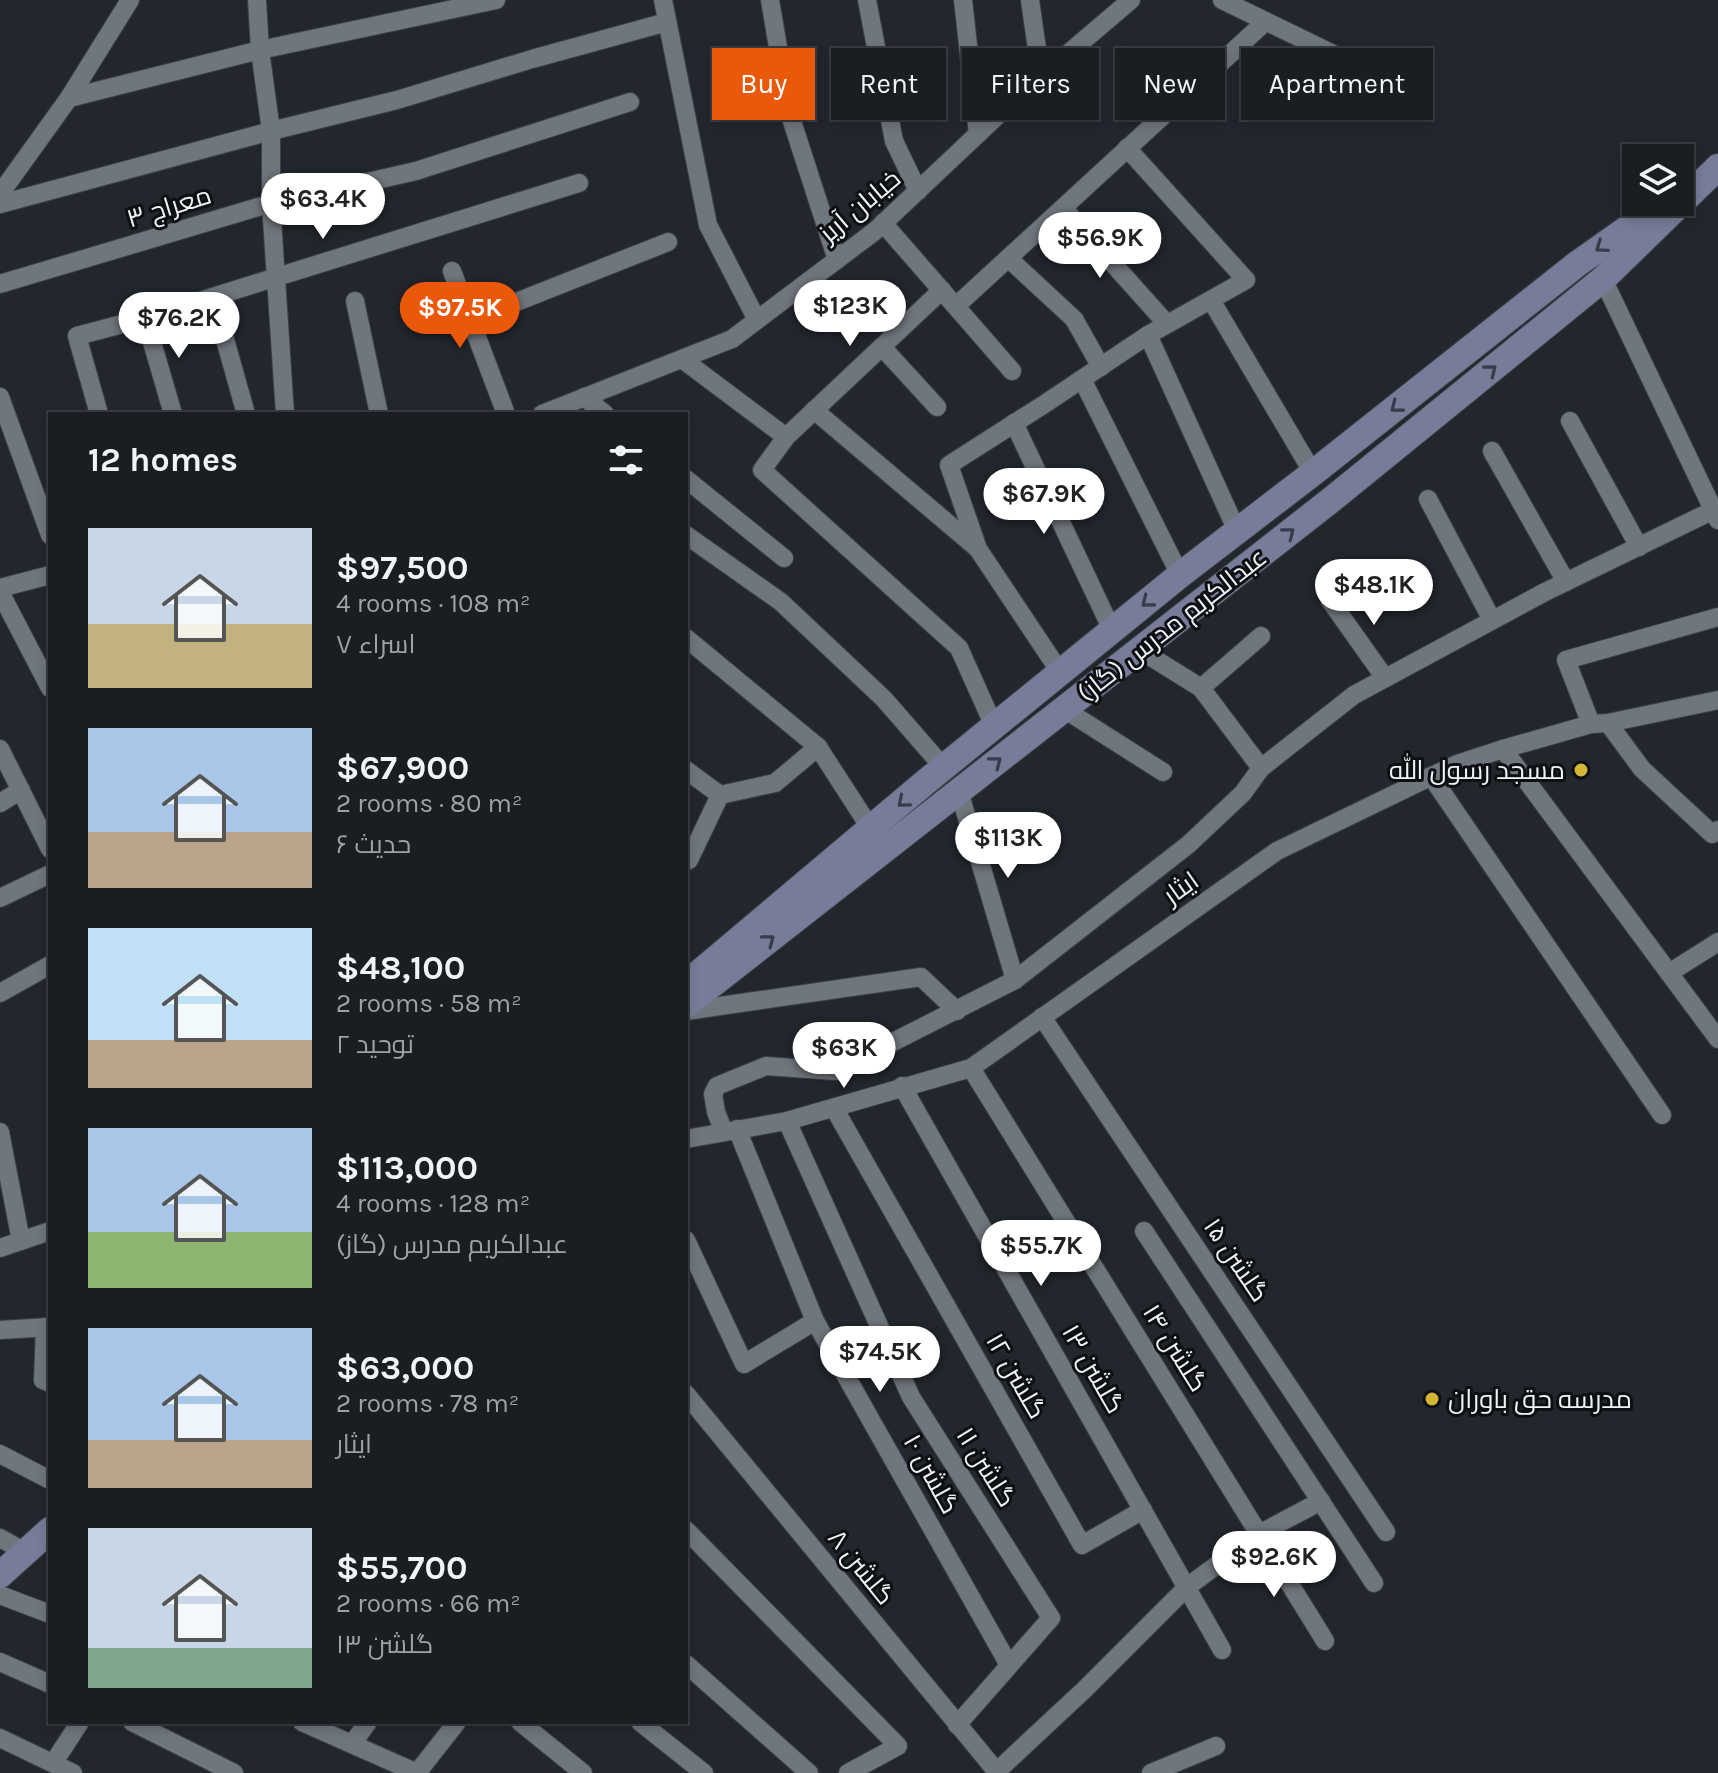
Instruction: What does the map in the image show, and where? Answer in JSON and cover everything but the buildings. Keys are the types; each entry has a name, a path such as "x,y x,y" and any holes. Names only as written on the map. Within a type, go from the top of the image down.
{"street":[{"path":"0,194 69,98 130,0"},
{"path":"257,0 271,131 271,204 285,412"},
{"path":"69,98 260,50 496,0"},
{"path":"663,0 708,225 757,320"},
{"path":"770,0 789,112 837,260"},
{"path":"867,0 894,141 918,191"},
{"path":"963,0 978,134"},
{"path":"1030,0 1037,48"},
{"path":"1222,0 1320,48"},
{"name":"خیابان آریز","path":"1074,48 1126,2"},
{"path":"0,204 397,100 667,22"},
{"path":"956,306 1265,22"},
{"name":"معراج ۳","path":"0,284 271,204 416,171 630,102"},
{"name":"خیابان آریز","path":"547,412 732,339 883,223 993,120"},
{"path":"1060,672 978,549 949,465 1148,335 1246,280 1127,148"},
{"name":"عبدالکریم مدرس (گاز)","path":"1694,182 1718,166"},
{"name":"عبدالکریم مدرس (گاز)","path":"688,1006 1331,500 1603,279 1718,166"},
{"path":"98,412 77,336 145,318 579,183"},
{"path":"1064,209 1167,324"},
{"name":"عبدالکریم مدرس (گاز)","path":"688,982 1180,575 1577,264 1645,216"},
{"path":"883,223 1012,371"},
{"path":"471,320 668,242"},
{"path":"1008,258 1074,319 1101,367"},
{"path":"452,271 505,412"},
{"path":"688,1008 921,977 957,1011 1015,980 1189,844 1243,793 1261,768 1354,695 1566,582 1717,513 1603,279"},
{"path":"942,290 786,437 762,470 959,648 994,726"},
{"path":"213,297 245,412"},
{"path":"1211,300 1313,473"},
{"path":"355,301 379,412"},
{"path":"145,318 172,412"},
{"path":"1148,335 1237,531"},
{"path":"882,347 937,407"},
{"path":"682,359 786,437"},
{"path":"1082,379 1180,575"},
{"path":"0,397 48,529"},
{"path":"584,397 603,412"},
{"path":"814,410 978,549"},
{"path":"1570,421 1639,547"},
{"path":"1014,423 1112,630"},
{"path":"1492,451 1566,582"},
{"path":"688,481 784,558"},
{"path":"1428,499 1492,620"},
{"path":"688,536 781,602 884,699 944,768 959,791 1015,980"},
{"path":"48,576 0,590 48,684"},
{"path":"1329,599 1385,678"},
{"path":"1718,617 1566,660 1599,724 1712,834 1718,830"},
{"path":"1201,688 1261,636"},
{"path":"688,640 818,747 871,829"},
{"path":"1140,650 1201,688 1261,768"},
{"name":"ایثار","path":"688,1139 787,1121 971,1068 1277,851 1457,764 1599,724 1718,700"},
{"path":"1064,709 1163,772"},
{"path":"688,771 720,795 775,783 818,747"},
{"path":"0,749 48,845"},
{"path":"1503,749 1669,973 1711,1016 1718,1039"},
{"path":"1431,776 1662,1115"},
{"path":"0,803 21,790"},
{"path":"688,860 720,795"},
{"path":"0,898 48,875"},
{"path":"1669,973 1718,942"},
{"path":"0,993 48,966"},
{"name":"گلشن ۱۰","path":"957,1011 836,1071 766,1066 717,1086 713,1094 716,1112 730,1131 815,1321 1009,1665"},
{"name":"گلشن ۱۵","path":"1042,1017 1386,1532"},
{"name":"گلشن ۱۴","path":"971,1068 1325,1641"},
{"name":"گلشن ۱۳","path":"902,1086 1222,1650"},
{"name":"گلشن ۱۲","path":"834,1108 1082,1545 1143,1510"},
{"name":"گلشن ۱۱","path":"787,1121 911,1397 1051,1618 1009,1665"},
{"path":"0,1132 21,1241"},
{"path":"1144,1231 1374,1583"},
{"path":"0,1248 48,1232"},
{"path":"688,1244 744,1364 815,1321"},
{"path":"0,1330 48,1327 43,1380 48,1382"},
{"name":"گلشن ۸","path":"688,1396 996,1772"},
{"path":"0,1454 48,1479"},
{"path":"996,1772 1187,1587 1259,1534 1321,1501"},
{"path":"688,1532 898,1746 848,1773"},
{"path":"48,1534 38,1552 0,1595 48,1613"},
{"path":"0,1538 38,1552"},
{"path":"0,1575 38,1552"},
{"path":"0,1662 48,1683"},
{"path":"957,1725 1009,1665"},
{"path":"688,1666 809,1773"},
{"path":"54,1762 79,1724"},
{"path":"136,1724 234,1773"},
{"path":"307,1724 417,1773 455,1724"},
{"path":"352,1744 367,1724"},
{"path":"522,1724 583,1773"},
{"path":"643,1724 704,1773"},
{"path":"0,1738 73,1773"},
{"path":"1151,1773 1216,1746"}],"place":[{"name":"مسجد رسول الله","path":"1581,770"},
{"name":"مدرسه حق باوران","path":"1432,1399"}]}
